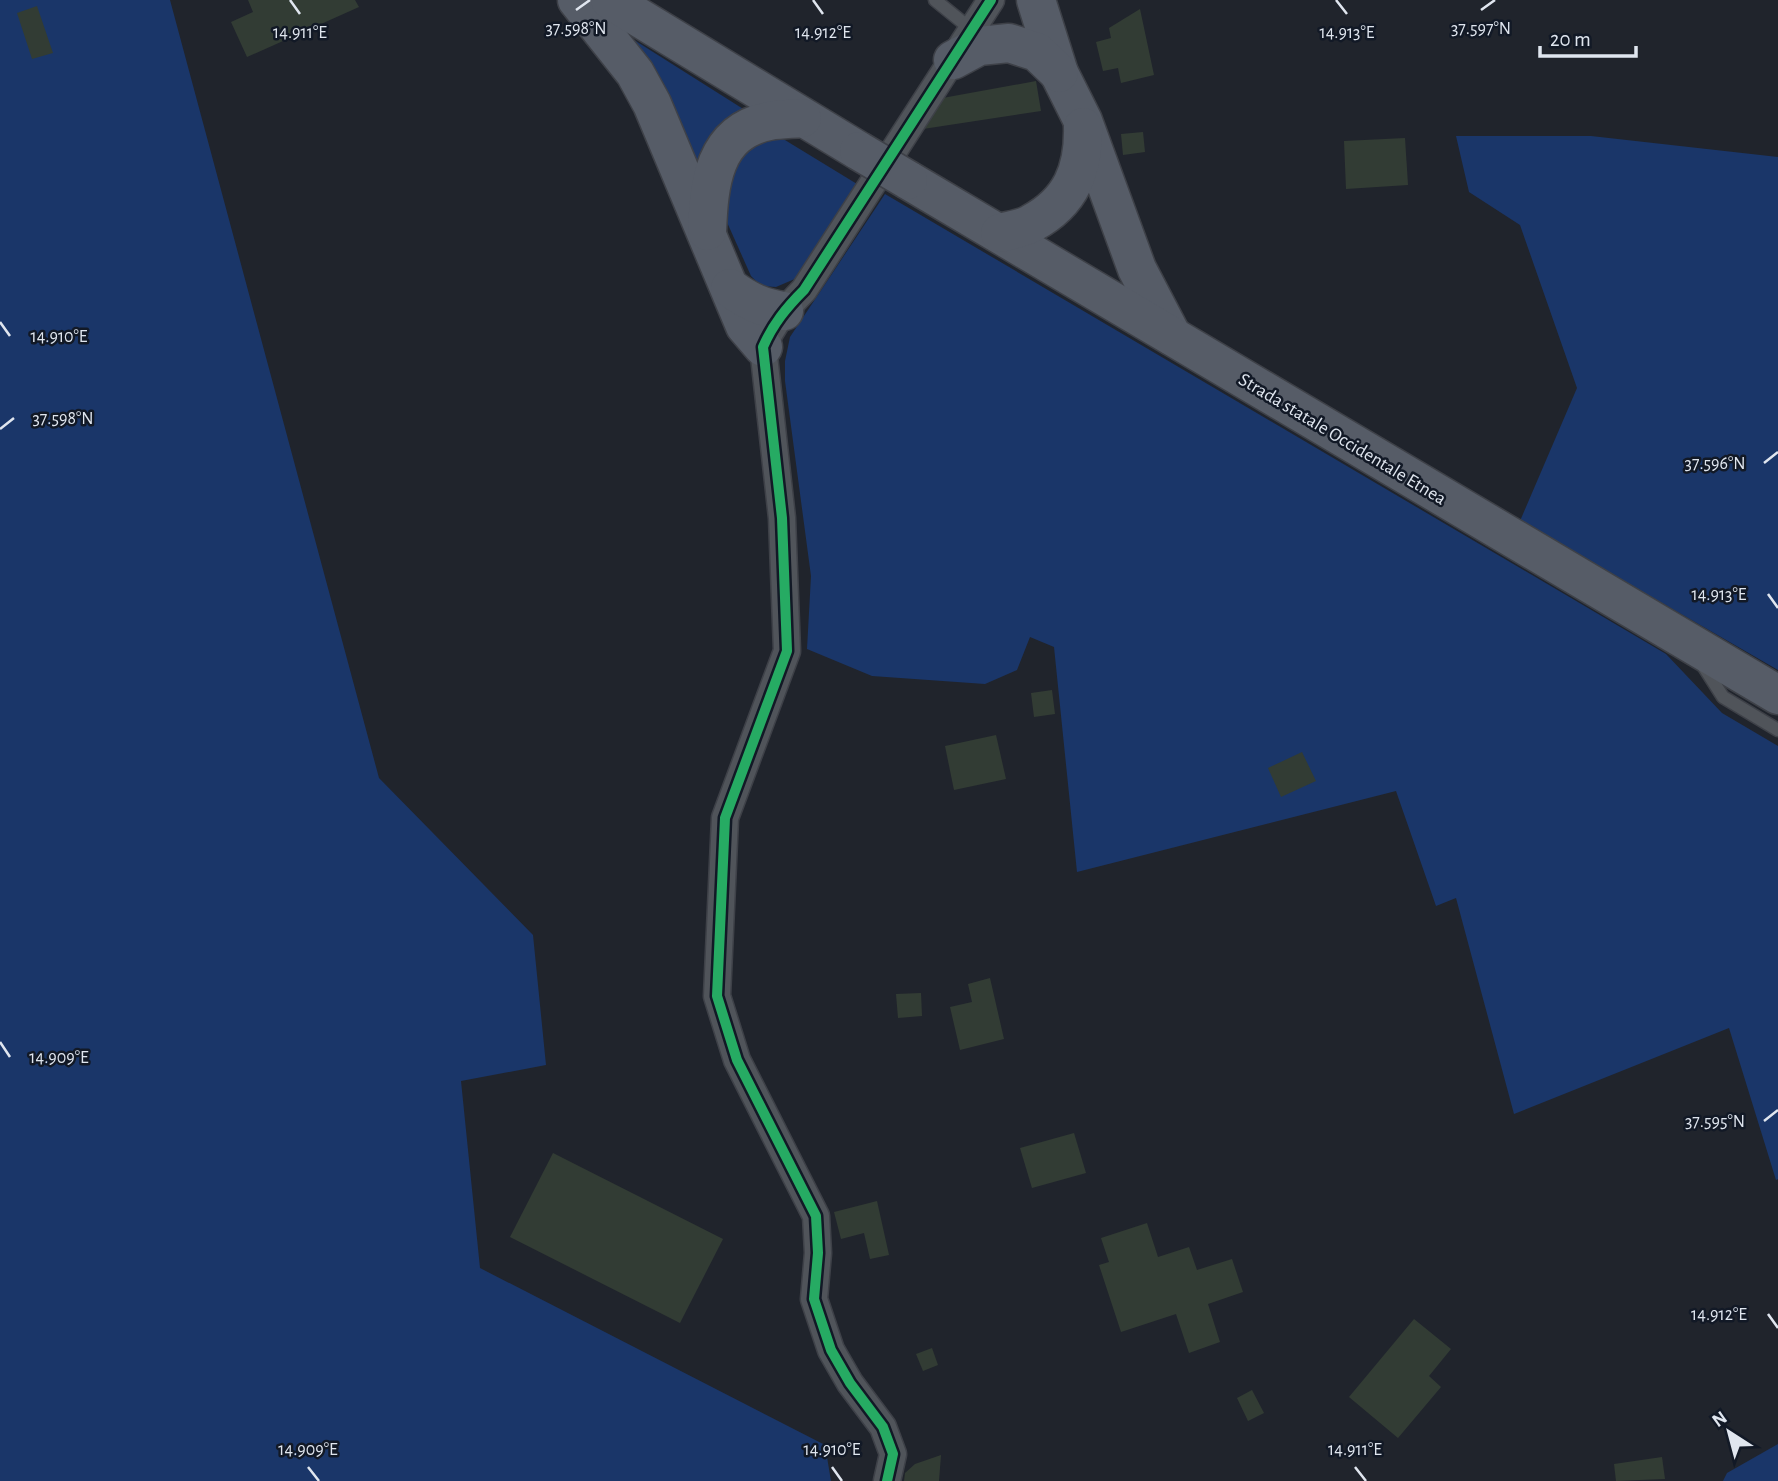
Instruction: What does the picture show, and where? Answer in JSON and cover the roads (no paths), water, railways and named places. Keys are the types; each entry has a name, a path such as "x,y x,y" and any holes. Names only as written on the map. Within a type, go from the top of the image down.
{"main road":[{"path":"577,0 635,74 652,104 745,326 763,347"},
{"path":"610,0 802,118"},
{"path":"1036,0 1059,73 1083,121 1137,269 1172,336"},
{"path":"962,45 1009,43 1037,52 1059,73"},
{"path":"707,233 708,197 715,164 729,143 746,129 767,121 802,118"},
{"name":"Strada statale Occidentale Etnea","path":"802,118 1778,695"},
{"path":"1000,233 1030,225 1056,207 1074,182 1084,152 1083,121"},
{"path":"730,288 749,302 765,308 784,310"}],"street":[{"path":"887,1481 893,1454 883,1427 850,1384 831,1350 814,1298 818,1253 816,1216 737,1060 717,996 725,818 787,651 782,518 763,347 771,327 804,290 991,0"}],"lane":[{"path":"934,0 962,45"},
{"path":"1689,643 1723,697 1778,730"}]}
